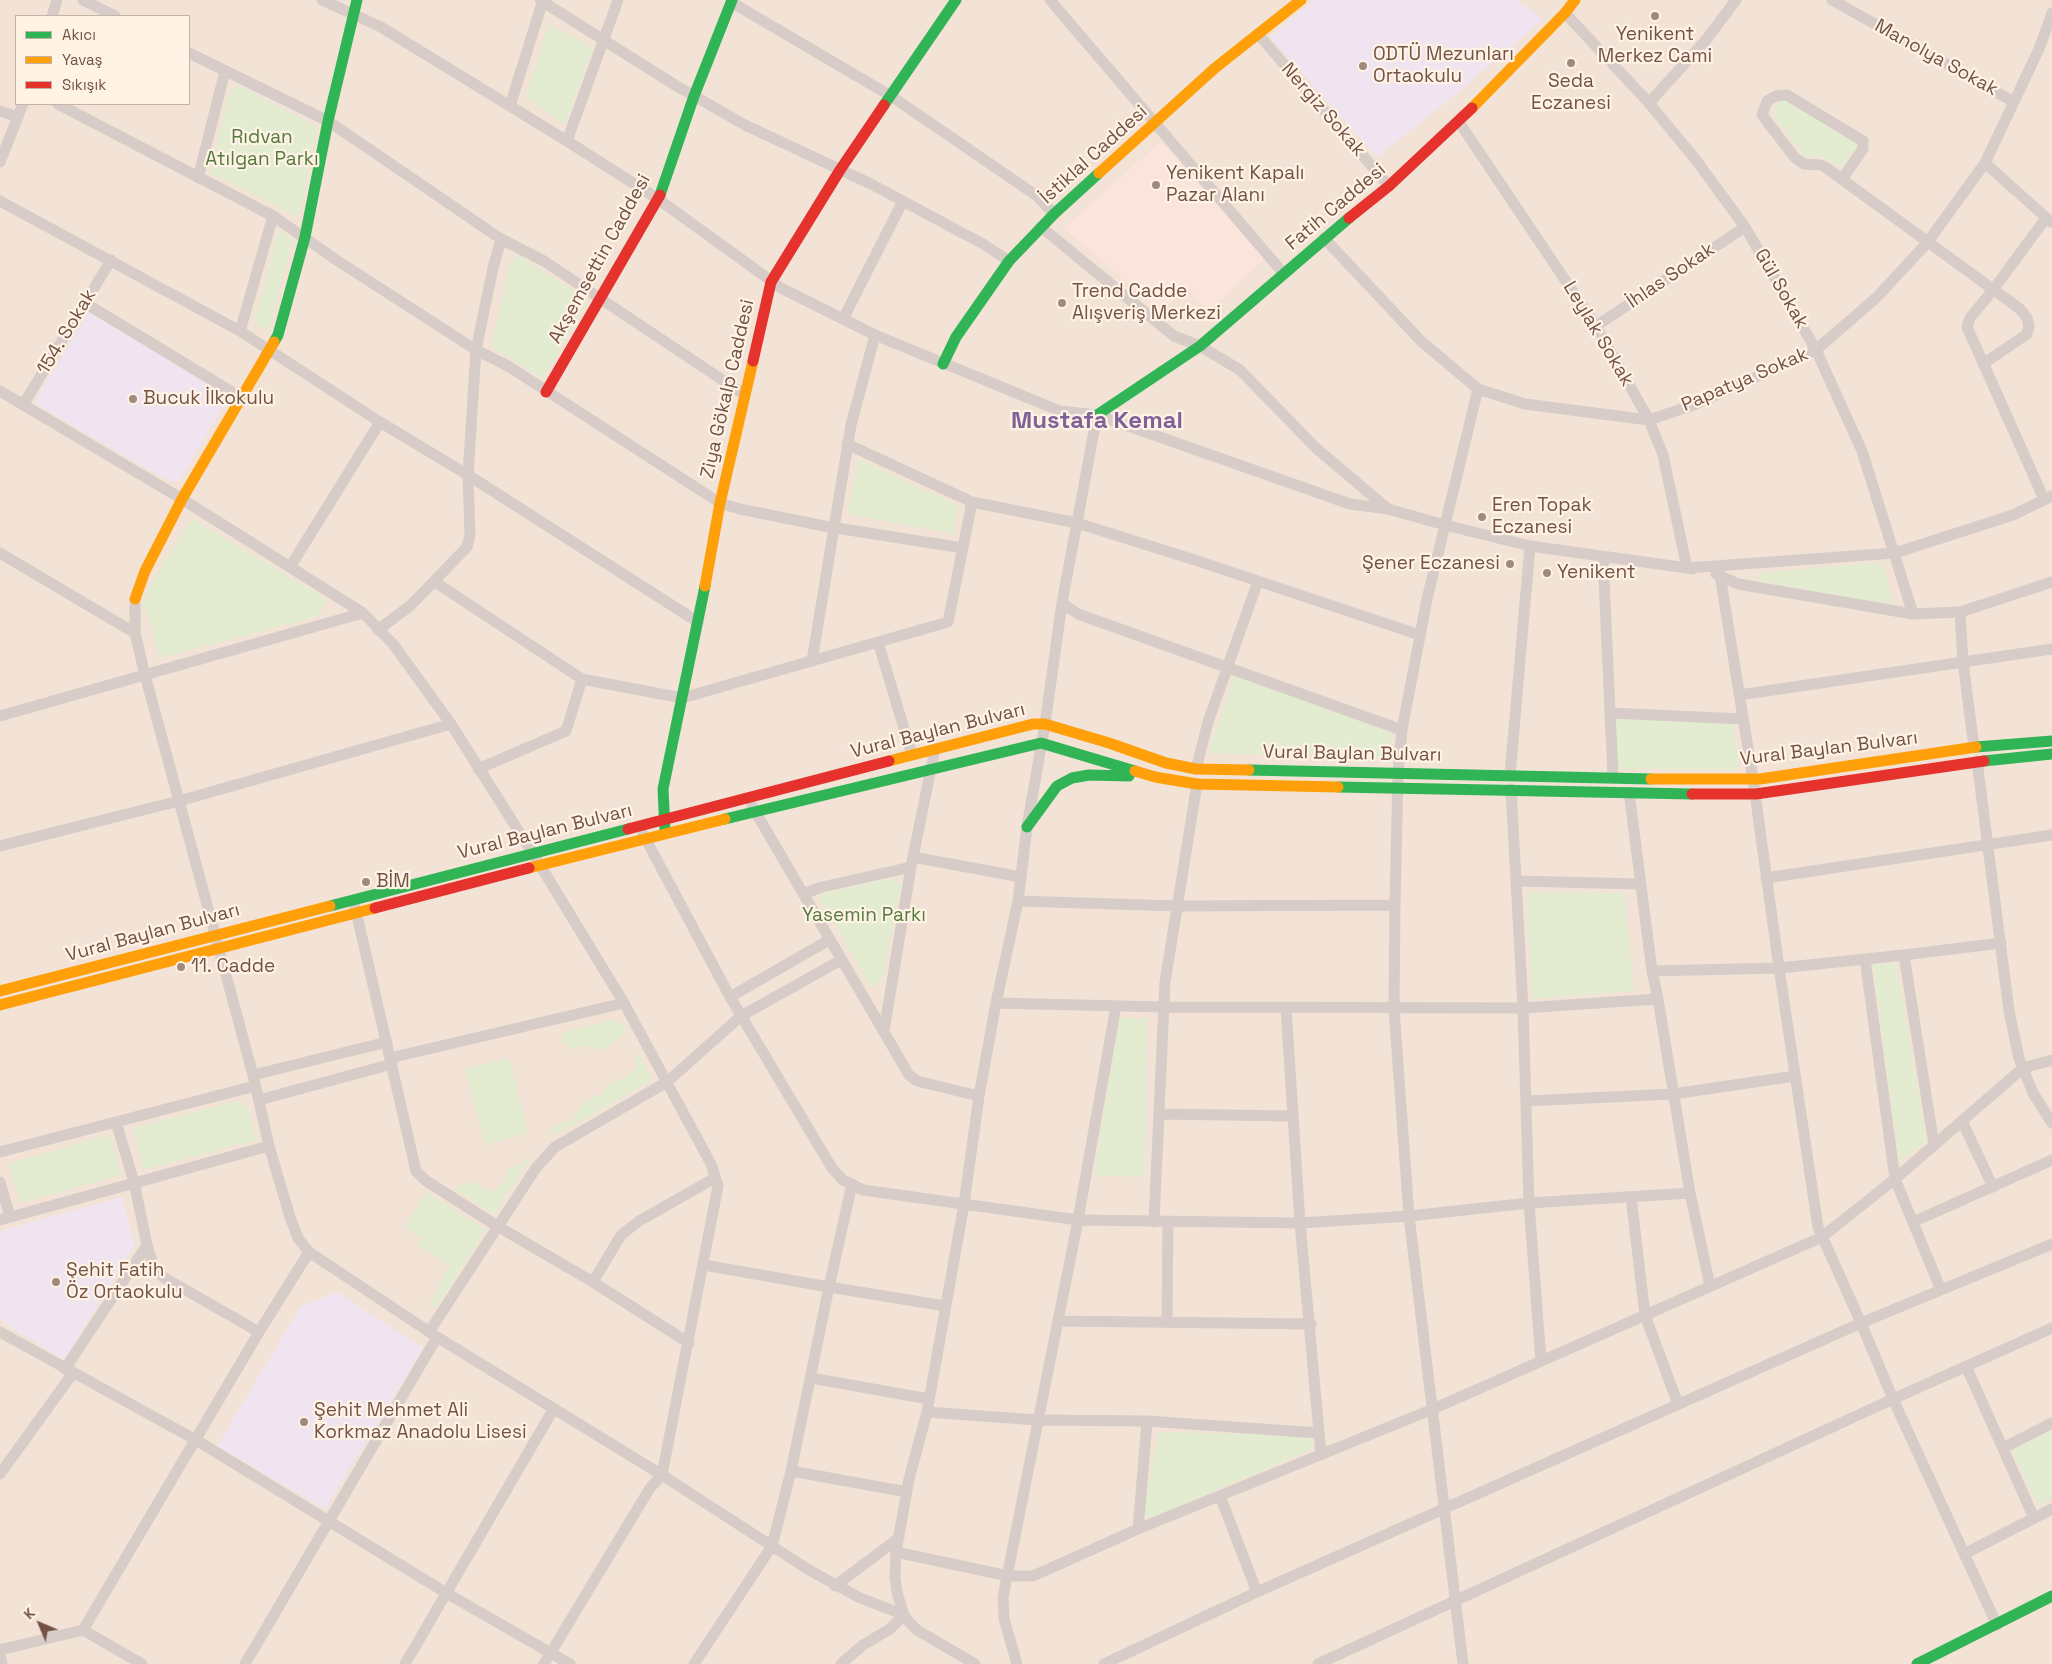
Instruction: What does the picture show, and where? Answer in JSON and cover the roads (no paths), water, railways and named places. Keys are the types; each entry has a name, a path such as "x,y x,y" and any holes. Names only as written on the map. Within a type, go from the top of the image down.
{"main road":[{"path":"135,599 145,571 182,500 278,334 305,237 328,122 357,0"},
{"name":"Ziya Gökalp Caddesi","path":"666,834 663,789 698,622 720,503 772,282 840,170 956,0"},
{"name":"İstiklal Caddesi","path":"943,364 956,337 1009,261 1041,227 1215,68 1300,0"},
{"name":"Fatih Caddesi","path":"1097,415 1200,346 1324,238 1389,186 1459,122 1575,0"},
{"name":"Akşemsettin Caddesi","path":"546,392 658,199 694,96 731,1"},
{"name":"Vural Baylan Bulvarı","path":"0,990 1033,724 1045,724 1109,743 1166,763 1196,769 1613,777 1754,779 1974,747 2052,741"},
{"name":"Vural Baylan Bulvarı","path":"0,1005 540,865 646,840 755,811 1041,743 1155,777 1197,784 1756,794 1977,762 2052,754"},
{"path":"1027,827 1056,786 1072,778 1090,774 1155,777"},
{"path":"1917,1664 2052,1596"}],"street":[{"path":"52,15 57,0"},
{"path":"83,0 113,15"},
{"path":"322,0 381,27 567,141 658,199 772,282 875,336 1060,411 1097,415 1350,504 1388,509 1530,546 1687,568 1720,575 1738,584 1913,614 1960,612 2052,582"},
{"path":"510,106 542,0 603,40 745,125 903,201 983,244 1009,261"},
{"path":"567,141 618,0"},
{"path":"1050,0 1284,274"},
{"path":"1649,102 1706,40 1736,0"},
{"name":"Manolya Sokak","path":"1832,0 2014,102"},
{"path":"731,1 891,96 1037,196 1054,214"},
{"name":"Gül Sokak","path":"1564,13 1649,102 1696,160 1745,227 1816,350 1862,451 1913,614"},
{"name":"Papatya Sokak","path":"1324,238 1421,341 1478,389 1525,404 1648,420 1696,404 1816,350 1876,297 1927,243 1985,163 2039,49 2052,13"},
{"name":"Nergiz Sokak","path":"1258,34 1389,186"},
{"path":"190,53 328,122 501,239 544,261 744,395"},
{"path":"198,178 225,70"},
{"path":"1842,179 1863,148 1863,141 1786,95 1776,96 1767,101 1762,115 1795,158 1804,164 1823,166 2020,309 2027,318 2029,326 2026,334 1983,364"},
{"path":"0,162 23,105"},
{"path":"60,105 273,216 338,261 476,350 508,366 720,503 740,509 832,527 963,548"},
{"path":"0,111 18,117"},
{"name":"Leylak Sokak","path":"1459,122 1596,326 1648,420 1663,455 1687,568"},
{"path":"1687,568 1895,553 2013,515 2048,497 1967,327 1970,318 2049,221 1985,163"},
{"path":"0,201 240,330 380,422 468,475 698,622"},
{"path":"843,319 903,201"},
{"path":"240,330 273,216"},
{"path":"1041,227 1174,336 1200,346 1240,370 1316,448 1388,509"},
{"name":"İhlas Sokak","path":"1596,326 1745,227"},
{"path":"378,630 412,605 435,582 466,547 470,535 468,475 476,350 492,268 501,239"},
{"name":"154. Sokak","path":"23,405 111,260"},
{"path":"84,303 242,398"},
{"path":"812,661 832,527 847,444 875,336"},
{"path":"1463,1664 1409,1216 1394,1009 1395,905 1398,772 1402,730 1420,635 1478,389"},
{"path":"0,391 182,500 363,613 393,644 451,724 533,853 624,1003 711,1164 718,1186 662,1475 650,1488 544,1664"},
{"path":"975,1664 917,1630 904,1615 895,1578 896,1552 907,1492 927,1412 964,1204 979,1096 996,1003 1018,901 1027,827 1045,724 1062,603 1097,415"},
{"path":"290,567 380,422"},
{"path":"847,444 972,502 1077,523 1420,635"},
{"path":"435,582 582,679 682,698 948,622 972,502"},
{"path":"1510,775 1530,546"},
{"path":"0,553 135,632"},
{"path":"1603,557 1613,777"},
{"path":"1720,575 1754,779 1766,878 1818,1227 1893,1398 1997,1625"},
{"path":"1196,769 1208,722 1258,581"},
{"path":"135,599 135,632 145,675 254,1080 269,1146 298,1238 309,1252 433,1335 553,1410 662,1475 836,1586 874,1605 904,1615"},
{"path":"1062,603 1078,614 1402,730"},
{"path":"1960,612 1963,662 1974,747"},
{"path":"0,716 363,613"},
{"path":"878,642 912,755"},
{"path":"1739,695 2052,649"},
{"path":"478,769 566,731 582,679"},
{"path":"1610,713 1743,719"},
{"path":"0,846 179,800 451,724"},
{"path":"884,1031 912,862 935,749"},
{"path":"1977,762 2010,1011 2023,1068 2033,1093 2052,1123"},
{"path":"1154,1222 1165,982 1197,784"},
{"path":"1511,789 1523,1008 1529,1203 1541,1361"},
{"path":"1629,792 1652,971 1690,1193 1710,1286"},
{"path":"748,798 840,960 909,1074 917,1081 979,1096"},
{"path":"639,826 730,996 832,1168 844,1180 863,1190 1078,1220 1300,1224 1409,1216 1529,1203 1690,1193"},
{"path":"1766,878 2052,836"},
{"path":"803,894 912,862 1021,877"},
{"path":"1517,881 1640,884"},
{"path":"353,899 416,1170 425,1180 497,1226 593,1282 689,1343"},
{"path":"1018,901 1178,906 1395,905"},
{"path":"730,996 829,940"},
{"path":"1652,971 1779,968 2001,943"},
{"path":"1904,955 1934,1145"},
{"path":"1865,959 1895,1179 1941,1290"},
{"path":"244,1664 329,1521 433,1335 497,1226 536,1168 554,1147 667,1082 742,1016 840,960"},
{"path":"996,1003 1394,1009 1523,1008 1658,1000"},
{"path":"259,1100 391,1061 624,1003"},
{"path":"1016,1664 1004,1619 1003,1597 1078,1220 1116,1006"},
{"path":"1286,1008 1300,1224 1321,1455"},
{"path":"0,1152 116,1122 386,1042"},
{"path":"896,1552 1008,1576 1033,1576 1138,1529 1433,1409 1822,1236 1895,1179 2023,1068 2052,1060"},
{"path":"1526,1101 1673,1094 1795,1076"},
{"path":"1160,1114 1293,1116"},
{"path":"1962,1121 1993,1186"},
{"path":"116,1122 134,1182 147,1245 154,1267 162,1277 259,1332"},
{"path":"0,1182 5,1218 269,1146"},
{"path":"1913,1222 2052,1160"},
{"path":"593,1282 621,1235 639,1221 716,1178"},
{"path":"694,1664 772,1546 791,1471 852,1184"},
{"path":"1631,1196 1645,1315 1678,1404"},
{"path":"1167,1322 1168,1222"},
{"path":"1104,1664 1257,1592 1678,1404 1861,1323 2052,1244"},
{"path":"0,1474 69,1371 147,1245"},
{"path":"83,1630 259,1332 309,1252"},
{"path":"704,1265 945,1306"},
{"path":"1058,1321 1310,1324"},
{"path":"1318,1664 1893,1398 2052,1328"},
{"path":"0,1332 196,1440 448,1594 570,1664"},
{"path":"1966,1366 2034,1518"},
{"path":"811,1378 929,1399"},
{"path":"405,1664 448,1594 553,1410"},
{"path":"927,1412 1037,1420 1147,1421 1319,1433"},
{"path":"1138,1529 1147,1421"},
{"path":"2003,1448 2052,1423"},
{"path":"791,1471 907,1492"},
{"path":"1220,1496 1257,1592"},
{"path":"1964,1554 2052,1508"},
{"path":"836,1586 899,1538"},
{"path":"841,1664 863,1645 890,1628 904,1615"},
{"path":"0,1650 83,1630 142,1664"},
{"path":"0,1655 2,1664"}],"place":[{"name":"Yenikent Merkez Cami","path":"1655,16"},
{"name":"Seda Eczanesi","path":"1571,63"},
{"name":"ODTÜ Mezunları Ortaokulu","path":"1363,66"},
{"name":"Yenikent Kapalı Pazar Alanı","path":"1156,185"},
{"name":"Trend Cadde Alışveriş Merkezi","path":"1062,303"},
{"name":"Bucuk İlkokulu","path":"133,399"},
{"name":"Eren Topak Eczanesi","path":"1482,517"},
{"name":"Şener Eczanesi","path":"1510,564"},
{"name":"Yenikent","path":"1547,573"},
{"name":"BİM","path":"366,882"},
{"name":"11. Cadde","path":"181,967"},
{"name":"Şehit Fatih Öz Ortaokulu","path":"56,1282"},
{"name":"Şehit Mehmet Ali Korkmaz Anadolu Lisesi","path":"304,1422"}],"district":[{"name":"Mustafa Kemal","path":"1097,421"}],"park label":[{"name":"Rıdvan Atılgan Parkı","path":"262,149"},
{"name":"Yasemin Parkı","path":"864,916"}]}
